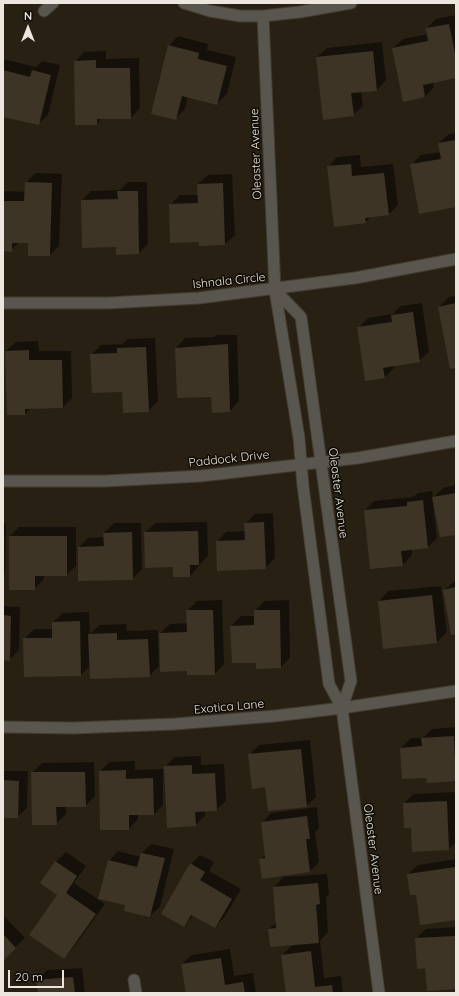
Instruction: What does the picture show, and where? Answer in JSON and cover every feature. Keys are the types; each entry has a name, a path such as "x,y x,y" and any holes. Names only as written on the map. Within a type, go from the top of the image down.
{"street":[{"path":"44,12 53,3"},
{"path":"184,3 210,11 240,16 263,16 300,12 351,3"},
{"name":"Oleaster Avenue","path":"263,16 275,290 299,438 300,465 329,684 342,708 379,993"},
{"name":"Ishnala Circle","path":"3,303 108,303 199,298 275,290 355,278 456,259"},
{"name":"Oleaster Avenue","path":"275,290 301,317 351,681 342,708"},
{"name":"Paddock Drive","path":"3,481 106,481 201,476 358,458 456,441"},
{"name":"Exotica Lane","path":"3,727 74,728 175,724 342,708 456,691"},
{"path":"134,980 136,993"}],"building":[{"path":"449,24 456,58 456,78 423,85 425,97 403,102 392,48 428,41 426,28"},
{"path":"168,45 199,53 198,59 227,66 217,105 182,96 176,120 151,114"},
{"path":"373,51 377,91 351,93 354,116 323,120 316,57"},
{"path":"96,60 96,68 130,68 131,119 97,119 97,125 75,125 74,61"},
{"path":"3,70 30,77 32,70 51,75 39,125 3,117"},
{"path":"456,140 456,207 419,214 410,164 441,159 438,143"},
{"path":"351,164 352,176 384,173 389,215 365,218 366,223 334,227 327,166"},
{"path":"25,182 52,183 50,256 28,256 28,243 12,243 12,252 3,251 3,201 24,201"},
{"path":"223,183 225,245 199,246 199,242 170,243 169,204 198,203 197,184"},
{"path":"117,191 138,191 139,254 116,255 116,247 82,248 81,200 118,199"},
{"path":"456,303 456,368 450,369 438,307"},
{"path":"413,312 420,362 383,368 385,378 365,381 357,327 392,322 391,315"},
{"path":"228,344 230,412 212,413 211,397 177,398 175,348"},
{"path":"146,347 149,412 123,413 122,392 92,393 90,354 117,353 117,348"},
{"path":"29,350 29,360 62,360 63,408 25,409 25,415 7,415 5,351"},
{"path":"456,493 456,535 440,537 432,497"},
{"path":"423,500 428,548 401,551 403,566 370,569 364,510 407,506 407,502"},
{"path":"264,522 266,569 217,571 216,541 245,540 244,523"},
{"path":"198,531 199,565 190,565 190,577 173,577 173,567 145,568 144,532"},
{"path":"132,532 133,580 78,581 78,547 104,546 103,533"},
{"path":"9,536 67,536 67,576 35,576 35,590 9,590"},
{"path":"456,587 456,634 451,635 443,590"},
{"path":"432,595 437,643 383,649 378,601"},
{"path":"186,610 213,610 215,675 187,675 187,671 160,672 159,633 187,632"},
{"path":"254,610 280,610 281,668 256,669 256,663 232,663 230,626 254,625"},
{"path":"3,615 11,616 10,661 3,660"},
{"path":"80,621 81,676 24,677 23,638 52,638 52,622"},
{"path":"117,633 117,640 148,639 150,677 90,679 88,634"},
{"path":"454,736 456,781 427,783 426,778 402,779 400,748 422,746 421,738"},
{"path":"301,749 307,807 268,811 265,787 252,789 248,754"},
{"path":"192,765 192,774 215,773 217,811 195,812 196,826 167,828 164,766"},
{"path":"126,770 126,779 153,778 154,815 129,815 129,830 100,830 99,771"},
{"path":"31,772 85,772 86,807 56,807 57,825 32,825"},
{"path":"3,780 19,781 18,818 3,818"},
{"path":"447,801 449,850 412,852 411,828 404,828 403,803"},
{"path":"307,816 310,839 306,839 310,872 262,879 259,859 265,858 261,822"},
{"path":"141,853 165,858 150,917 124,911 125,905 98,899 108,860 137,867"},
{"path":"55,861 77,876 66,893 96,914 64,959 29,935 57,895 40,883"},
{"path":"190,863 205,872 200,880 232,899 215,928 191,915 184,927 161,914"},
{"path":"456,867 456,920 420,925 416,895 410,895 407,874"},
{"path":"318,883 320,904 316,905 319,943 270,947 268,929 276,928 273,887"},
{"path":"3,934 16,948 3,961"},
{"path":"456,936 456,989 427,991 425,968 417,969 415,938"},
{"path":"311,951 315,987 332,985 333,993 286,993 281,955"},
{"path":"221,958 225,985 243,982 245,993 186,993 181,964"},
{"path":"73,977 75,993 38,993 36,980"}]}
